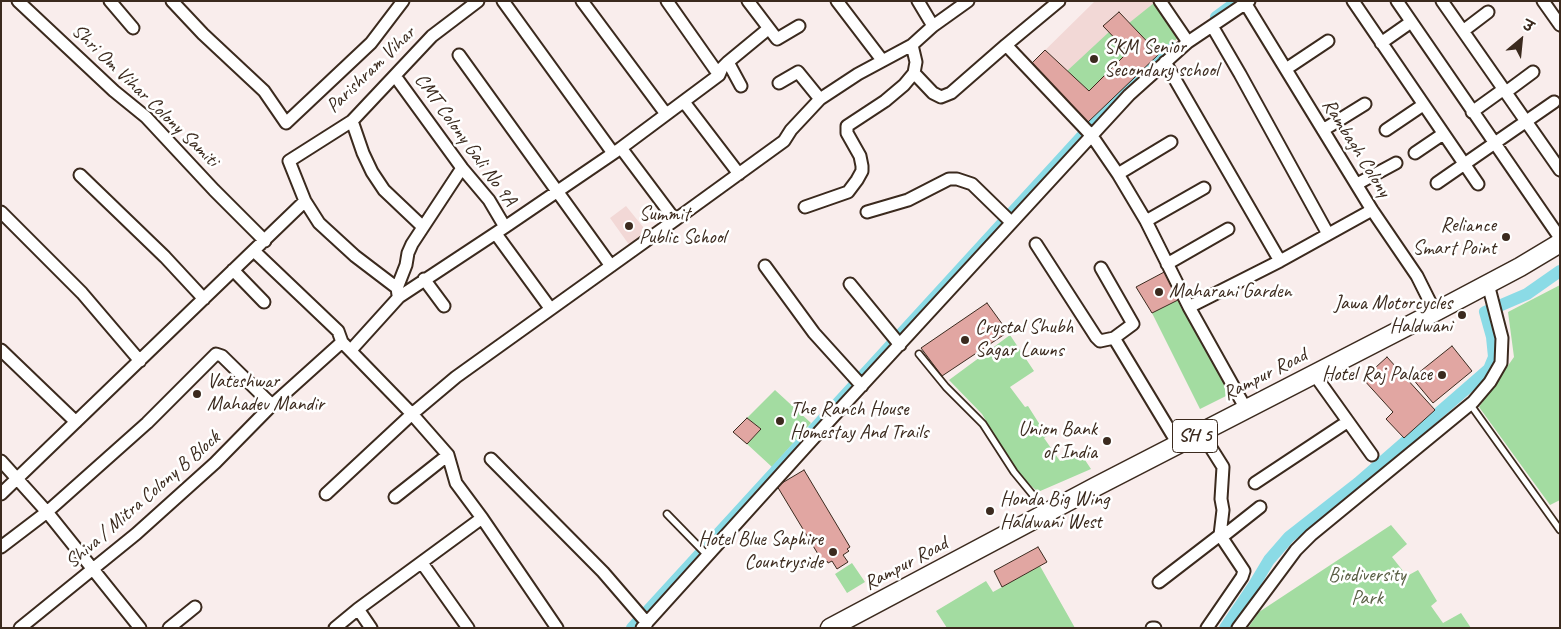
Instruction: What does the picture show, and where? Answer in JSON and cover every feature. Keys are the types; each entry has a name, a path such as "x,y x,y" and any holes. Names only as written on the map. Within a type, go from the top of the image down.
{"main road":[{"name":"Rampur Road","path":"830,628 1047,512 1435,312 1560,243"}],"street":[{"name":"Shri Om Vihar Colony Samiti","path":"18,1 114,91 146,117 265,241"},
{"path":"110,1 133,28"},
{"path":"172,1 203,34 264,91 286,123 371,43 403,1"},
{"name":"Parishram Vihar","path":"305,201 289,161 352,121 432,36 478,1"},
{"path":"503,1 617,150 675,220"},
{"path":"582,1 666,114"},
{"path":"667,1 719,76"},
{"path":"748,1 777,39 799,26"},
{"path":"837,1 882,60"},
{"path":"918,1 933,26"},
{"path":"326,494 412,414 456,377 784,141 790,130 820,99 858,74 912,45 933,26 968,1"},
{"path":"914,73 940,98 951,93 1059,1"},
{"path":"1160,1 1186,39"},
{"path":"1353,1 1422,105 1478,184"},
{"path":"1398,1 1472,112 1560,238"},
{"path":"1442,1 1560,170"},
{"path":"1543,1 1560,25"},
{"path":"491,459 603,572 642,621 1088,132 1165,62 1186,39 1212,26 1247,2"},
{"name":"Rambagh Colony","path":"1247,2 1372,210 1417,276 1435,312"},
{"path":"1463,31 1488,12"},
{"path":"1381,43 1411,22"},
{"path":"1212,26 1328,234"},
{"path":"351,350 398,293 424,279 500,230 617,150 719,76 722,68 728,62 768,29"},
{"path":"1286,69 1328,41"},
{"path":"805,207 848,192 862,172 860,156 847,133 847,126 885,102 914,73 916,62 912,45"},
{"path":"1006,46 1088,132 1118,174 1146,221 1189,307 1246,409"},
{"path":"459,55 611,266"},
{"path":"728,62 741,86"},
{"path":"1165,62 1280,261"},
{"path":"779,83 798,72 820,99"},
{"path":"1472,112 1533,72"},
{"name":"CMT Colony Gali No 9A","path":"395,76 462,168 489,200 500,230 550,308"},
{"path":"684,102 739,174"},
{"path":"1437,183 1554,102"},
{"path":"1323,130 1365,104"},
{"path":"1386,130 1422,105"},
{"path":"352,121 363,153 372,172 384,190 423,226"},
{"path":"1415,153 1442,134"},
{"path":"1118,174 1171,142"},
{"path":"1357,184 1396,163"},
{"path":"398,293 408,252 412,244 462,168"},
{"path":"80,175 165,257 204,299"},
{"path":"867,212 908,200 949,179 957,179 972,184 1009,220"},
{"path":"1146,221 1204,188"},
{"path":"1,494 19,479 305,201 328,232 398,293"},
{"path":"1189,307 1280,261 1372,210"},
{"path":"1,212 82,293 140,361"},
{"path":"1167,264 1228,229"},
{"path":"1036,244 1100,341 1114,338 1133,324 1101,268"},
{"path":"254,251 338,331 342,342 412,414 448,455 456,483 557,628"},
{"path":"765,266 814,333 859,383"},
{"path":"234,270 264,302"},
{"path":"424,279 444,306"},
{"path":"850,284 897,342"},
{"path":"1238,628 1296,550 1310,535 1470,404 1490,382 1501,363 1502,338 1488,284"},
{"path":"1114,338 1178,444"},
{"name":"Shiva / Mitra Colony B Block","path":"20,628 94,570 136,534 215,463 272,405 342,342"},
{"path":"1,350 76,422"},
{"path":"1,547 47,512 147,424 216,354 222,356 272,405"},
{"path":"1314,374 1372,455"},
{"path":"1255,484 1347,422"},
{"path":"1201,432 1222,467 1221,499 1223,510 1221,536 1244,571 1244,574 1207,628"},
{"path":"395,497 448,455"},
{"path":"1,461 47,512 140,628"},
{"path":"1159,582 1260,507"},
{"path":"335,628 482,518"},
{"path":"422,563 468,628"},
{"path":"168,628 195,607"},
{"path":"358,609 371,628"}],"lane":[{"path":"919,354 946,388 983,424 1014,472 1047,512"},
{"path":"1470,404 1560,530"},
{"path":"667,514 704,552"}],"shaded area":[{"name":"SKM Senior Secondary school","path":"1095,1 1153,1 1178,38 1086,124 1030,65"},
{"name":"Summit Public School","path":"626,206 648,233 630,246 610,218"}],"green space":[{"path":"1154,3 1178,38 1159,54 1129,23"},
{"path":"1109,32 1128,52 1089,91 1067,71"},
{"path":"1560,285 1560,500 1550,505 1479,407 1514,357 1508,312"},
{"path":"1182,298 1198,337 1230,394 1200,409 1152,313"},
{"path":"1010,335 1034,371 1010,387 1025,407 1028,406 1047,436 1044,438 1060,461 1079,451 1091,469 1038,492 1016,472 982,414 949,380"},
{"path":"775,390 811,423 772,467 747,444 761,429 747,418"},
{"name":"Biodiversity Park","path":"1391,525 1407,544 1392,557 1407,576 1418,570 1437,601 1431,606 1443,623 1461,613 1471,628 1248,628 1259,612"},
{"path":"852,563 865,582 847,593 835,574"},
{"path":"1040,566 1075,628 947,628 936,611 986,581 993,592"}],"building":[{"path":"1119,12 1159,54 1087,123 1030,65 1045,50 1089,91 1128,52 1103,26"},
{"name":"Maharani Garden","path":"1168,270 1182,298 1152,313 1136,287"},
{"name":"Crystal Shubh Sagar Lawns","path":"987,303 1008,332 942,376 921,348"},
{"name":"Hotel Raj Palace","path":"1452,346 1472,371 1433,403 1412,378"},
{"path":"1387,357 1435,410 1404,438 1386,419 1393,412 1363,379"},
{"path":"747,418 761,429 747,444 733,432"},
{"path":"804,470 850,547 847,549 849,551 843,555 848,562 837,569 832,561 828,563 827,561 824,564 777,486"},
{"path":"1038,547 1047,562 1002,587 994,571"}],"waterway":[{"path":"1216,17 1238,1"},
{"path":"632,628 1094,123 1173,48"},
{"path":"1225,628 1269,560 1289,537 1358,483 1489,369 1494,357 1492,337 1485,312 1527,294 1560,271"}],"place":[{"name":"SKM Senior Secondary school","path":"1094,59"},
{"name":"Summit Public School","path":"629,226"},
{"name":"Reliance Smart Point","path":"1506,237"},
{"name":"Maharani Garden","path":"1159,292"},
{"name":"Jawa Motorcycles Haldwani","path":"1462,315"},
{"name":"Crystal Shubh Sagar Lawns","path":"965,340"},
{"name":"Hotel Raj Palace","path":"1442,375"},
{"name":"Vateshwar Mahadev Mandir","path":"197,394"},
{"name":"The Ranch House Homestay And Trails","path":"780,421"},
{"name":"Union Bank of India","path":"1107,441"},
{"name":"Honda Big Wing Haldwani West","path":"990,511"},
{"name":"Hotel Blue Saphire Countryside","path":"833,552"}]}
